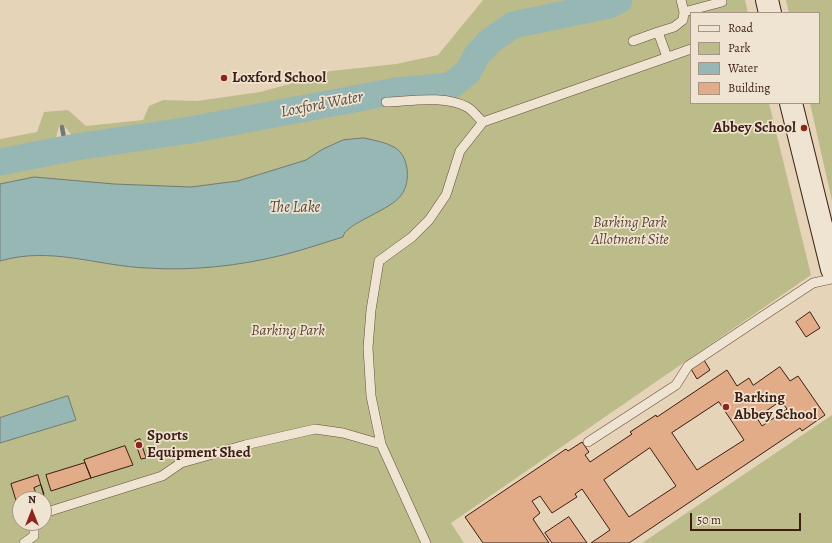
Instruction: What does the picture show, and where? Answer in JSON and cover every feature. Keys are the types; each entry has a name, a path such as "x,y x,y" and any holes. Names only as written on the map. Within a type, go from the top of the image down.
{"street":[{"path":"767,0 770,12"},
{"path":"791,104 832,269"}],"lane":[{"path":"633,41 674,27 683,20 684,12 681,0"},
{"path":"684,12 722,2 721,0"},
{"path":"658,32 667,57"},
{"path":"426,543 381,444 371,396 368,348 371,310 379,261 412,237 429,220 446,195 460,151 483,122 690,49"},
{"path":"386,102 439,100 453,102 468,107 483,122"},
{"path":"588,442 676,384 688,366 813,283 832,279"},
{"path":"52,510 162,476 181,463 245,445 316,429 343,433 381,444"},
{"path":"24,543 34,536 34,531"}],"green space":[{"path":"483,0 597,0 513,18 507,21 490,31 480,40 455,74 441,80 408,82 174,125 76,138 63,125 59,126 55,142 0,153 0,139 37,132 44,112 68,110 86,126 143,120 149,106 163,100 197,101 260,92 290,84 307,76 331,71 396,64 438,55"},
{"name":"Barking Park","path":"623,0 745,0 748,12 690,12 690,104 769,104 811,275 451,523 464,543 0,543 0,168 100,147 160,139 276,117 334,109 405,94 448,90 460,85 471,76 481,56 513,30 608,10"},
{"path":"786,0 832,0 832,201 810,104 820,104 820,12 789,12"},
{"path":"832,415 832,543 642,543"}],"water":[{"name":"The Lake","path":"364,138 379,141 394,147 399,151 403,156 407,169 407,182 402,194 396,200 352,227 343,237 266,259 215,267 164,269 128,267 74,258 37,255 0,261 0,184 34,177 114,184 191,187 238,181 306,160 323,149 343,140"},
{"path":"68,396 76,420 0,443 0,418"}],"building":[{"path":"810,312 820,328 806,337 796,322"},
{"path":"704,360 710,370 697,379 691,369"},
{"path":"780,367 790,381 798,376 825,415 802,431 800,428 629,543 591,543 610,530 582,489 575,494 577,497 552,513 540,496 532,501 540,513 533,519 549,543 483,543 465,517 566,449 568,451 582,442 589,452 585,455 590,462 632,434 630,432 656,415 657,417 727,370 737,386 749,378 753,385","holes":["781,401 787,409 762,426 757,418","719,402 744,440 697,470 672,433","650,448 676,486 629,517 604,480"]},
{"name":"Sports Equipment Shed","path":"140,439 146,458 141,459 135,441"},
{"path":"125,446 133,465 91,478 84,460"},
{"path":"85,463 91,478 51,491 46,475"},
{"path":"38,475 43,491 13,491 11,484"},
{"path":"41,485 43,491 35,491 34,488"},
{"path":"569,517 587,543 552,543 545,533"}],"waterway":[{"name":"Loxford Water","path":"0,162 76,147 190,130 396,91 450,86 468,72 477,55 490,41 513,25 609,5 619,0"},
{"path":"62,127 66,149"}],"place":[{"name":"Loxford School","path":"224,78"},
{"name":"Abbey School","path":"804,128"},
{"name":"Barking Abbey School","path":"726,407"},
{"name":"Sports Equipment Shed","path":"139,445"}],"park label":[{"name":"Barking Park Allotment Site","path":"630,232"}]}
